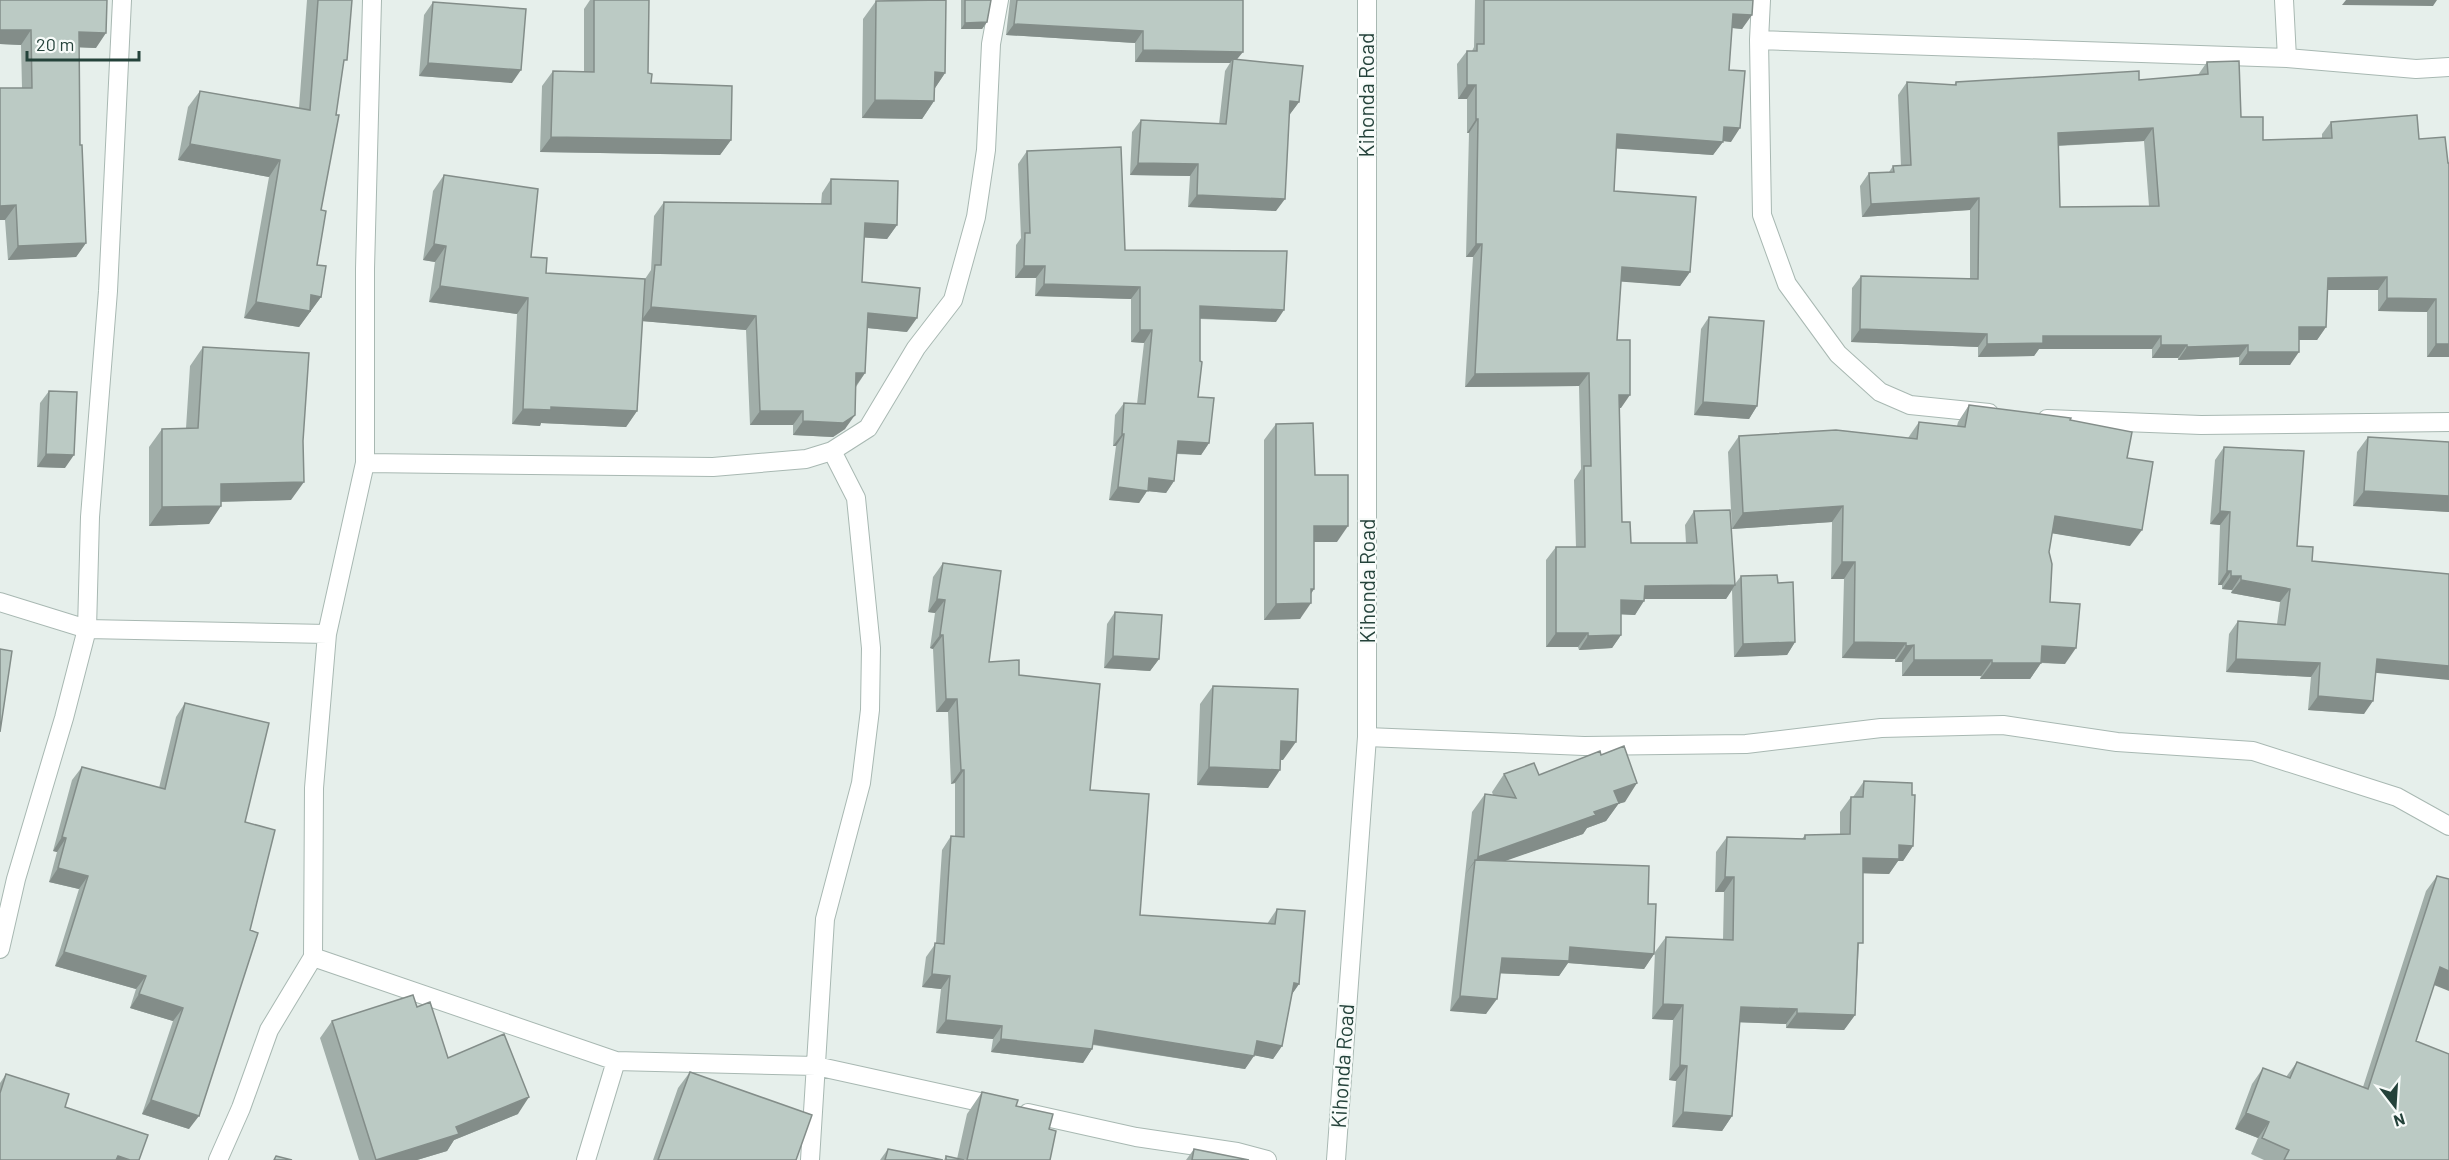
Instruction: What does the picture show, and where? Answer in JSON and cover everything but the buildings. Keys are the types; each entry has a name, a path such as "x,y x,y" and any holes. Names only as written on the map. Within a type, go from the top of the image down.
{"street":[{"path":"0,949 16,879 64,718 87,629 90,517 108,291 122,0"},
{"path":"218,1160 241,1108 269,1030 313,957 314,788 327,634 365,464 364,269 372,0"},
{"path":"365,464 615,468 713,467 806,459 832,451 868,428 916,348 953,300 976,217 986,150 992,44 999,0"},
{"name":"Kihonda Road","path":"1336,1160 1367,736 1367,0"},
{"path":"1761,0 1759,40 1762,216 1787,284 1838,354 1880,392 1910,405 2004,414"},
{"path":"2284,0 2287,58"},
{"path":"1759,40 2287,58 2416,69 2449,67"},
{"path":"2027,417 2201,425 2449,422"},
{"path":"810,1160 825,919 861,783 866,752 870,689 871,648 856,498 832,451"},
{"path":"0,602 87,629 327,634"},
{"path":"1367,736 1584,746 1746,744 1881,728 2002,725 2116,742 2253,751 2397,797 2449,826"},
{"path":"313,957 616,1061 816,1066 1136,1137 1236,1152 1267,1160"},
{"path":"586,1160 616,1061"}]}
